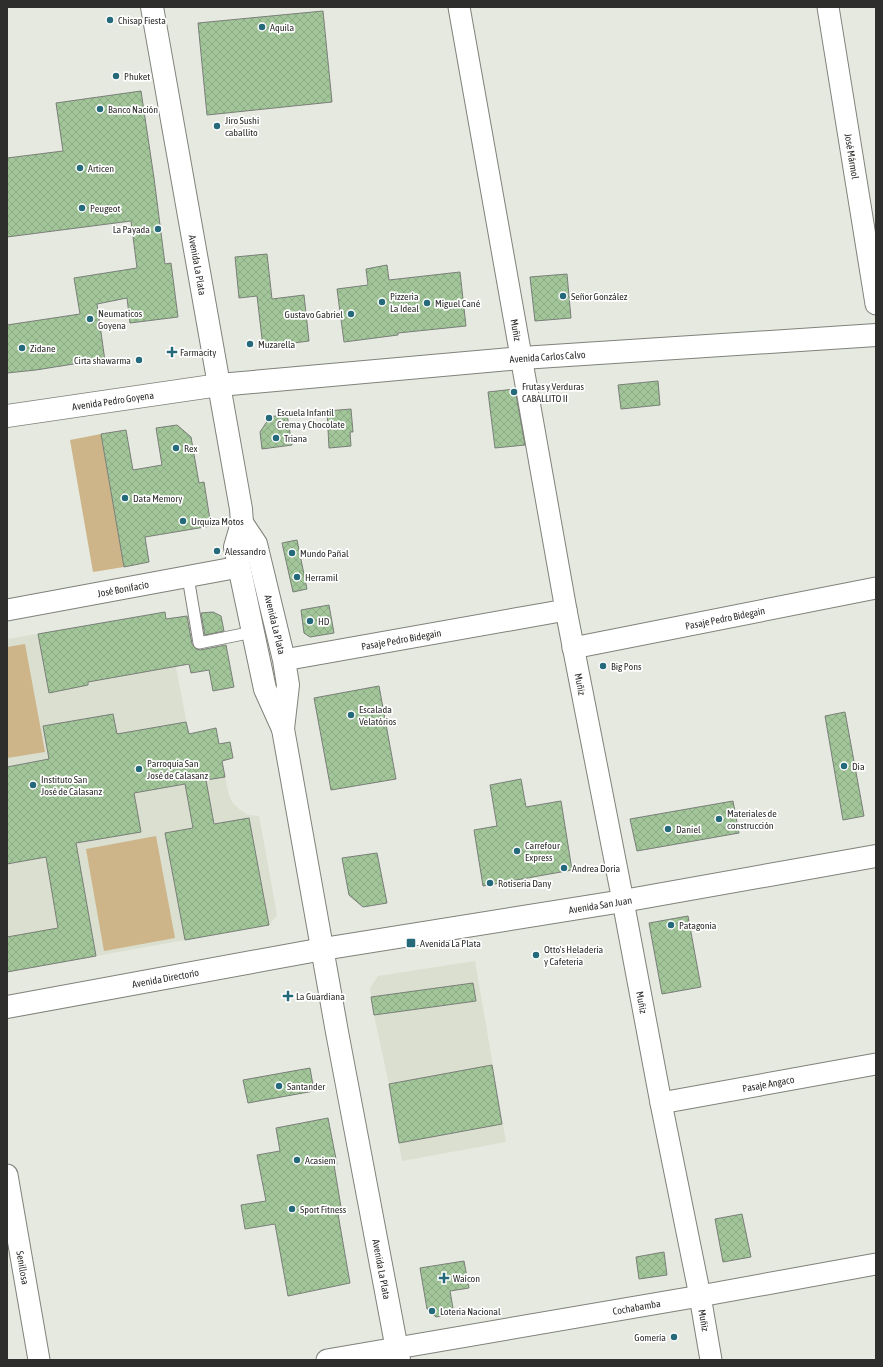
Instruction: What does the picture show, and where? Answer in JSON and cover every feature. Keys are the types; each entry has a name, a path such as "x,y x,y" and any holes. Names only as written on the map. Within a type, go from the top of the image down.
{"main road":[{"name":"Avenida La Plata","path":"152,7 242,523 256,544 282,650 288,684 283,729"},
{"name":"Avenida Carlos Calvo","path":"219,385 522,358 876,335"},
{"name":"Avenida Pedro Goyena","path":"7,416 219,385"},
{"name":"Avenida La Plata","path":"242,523 235,547 265,689 283,729 398,1354"},
{"path":"239,567 248,566 253,572 265,625 282,650"},
{"name":"Avenida San Juan","path":"323,949 623,901 876,856"},
{"name":"Avenida Directorio","path":"7,1007 323,949"}],"street":[{"name":"Muñiz","path":"459,7 573,648 700,1296 711,1360"},
{"name":"José Mármol","path":"828,7 876,304"},
{"name":"José Bonifacio","path":"7,610 239,567"},
{"name":"Pasaje Pedro Bidegain","path":"573,648 876,588"},
{"name":"Pasaje Pedro Bidegain","path":"282,650 566,610"},
{"name":"Pasaje Angaco","path":"661,1103 876,1064"},
{"name":"Senillosa","path":"7,1175 39,1360"},
{"name":"Cochabamba","path":"327,1360 398,1354 876,1264"}],"lane":[{"path":"188,577 199,643 253,632"}],"shaded area":[{"path":"101,434 124,567 93,572 70,440"},
{"name":"Instituto San José de Calasanz","path":"165,612 189,734 63,806 225,777 232,802 248,815 259,816 277,915 269,925 7,972 7,639"},
{"path":"25,644 45,752 7,758 7,647"},
{"path":"156,836 175,938 104,951 86,849"},
{"path":"475,961 506,1142 402,1161 389,1084 374,1015 370,988 378,976"}],"building":[{"path":"323,11 332,102 207,115 198,23"},
{"path":"141,91 165,264 171,263 178,317 130,323 127,298 97,304 105,361 87,364 86,362 7,373 7,325 80,314 74,278 137,268 131,221 7,237 7,158 63,151 56,103"},
{"path":"267,254 272,299 304,295 309,341 263,347 257,296 239,298 235,257"},
{"path":"387,265 389,280 460,272 466,326 398,333 398,335 344,342 337,289 368,285 366,269"},
{"path":"567,274 571,318 535,321 530,277"},
{"path":"658,381 660,405 621,409 618,385"},
{"path":"515,389 525,445 495,448 488,392"},
{"path":"351,409 353,432 350,432 351,446 329,448 327,411"},
{"name":"Triana","path":"287,414 292,445 262,449 260,432 270,417"},
{"path":"177,425 191,437 199,483 204,482 211,526 145,537 149,562 124,567 101,434 126,430 133,470 162,465 156,428"},
{"path":"297,540 307,589 293,592 282,543"},
{"path":"329,605 334,633 310,637 304,633 301,610"},
{"path":"165,612 166,619 187,616 192,644 196,649 200,650 226,645 234,687 213,691 209,670 191,673 189,664 88,682 88,685 49,693 38,634"},
{"path":"213,612 221,616 224,631 205,635 201,613"},
{"path":"379,686 396,779 331,790 314,698"},
{"name":"Dia","path":"845,712 864,816 843,820 825,716"},
{"path":"113,714 117,734 186,722 189,734 216,728 219,744 230,742 233,758 222,761 225,777 206,780 214,824 249,818 269,925 185,940 165,833 193,828 185,784 134,793 141,832 76,843 96,956 7,972 7,937 58,928 46,857 7,864 7,767 49,759 43,726"},
{"path":"521,779 526,807 561,801 572,870 483,886 474,830 497,826 490,785"},
{"name":"Daniel","path":"733,801 739,833 637,851 630,819"},
{"path":"377,853 387,903 363,907 349,895 342,858"},
{"path":"688,916 701,987 662,994 649,923"},
{"path":"473,983 476,1001 374,1015 371,997"},
{"path":"492,1065 502,1124 399,1143 389,1084"},
{"name":"Santander","path":"310,1068 314,1091 248,1103 243,1080"},
{"path":"328,1118 337,1164 334,1165 342,1213 338,1214 350,1283 288,1296 275,1224 245,1229 241,1205 266,1201 257,1155 280,1151 276,1128"},
{"path":"742,1214 751,1257 723,1262 715,1219"},
{"path":"664,1252 667,1275 639,1279 636,1257"},
{"name":"Waícon","path":"464,1261 469,1288 450,1291 454,1314 436,1317 427,1309 420,1268"}],"place":[{"name":"Chisap Fiesta","path":"110,20"},
{"name":"Aquila","path":"262,27"},
{"name":"Phuket","path":"116,76"},
{"name":"Banco Nación","path":"100,109"},
{"name":"Jiro Sushi caballito","path":"217,126"},
{"name":"Articen","path":"80,168"},
{"name":"Peugeot","path":"82,208"},
{"name":"La Payada","path":"158,229"},
{"name":"Señor González","path":"563,296"},
{"name":"Pizzeria La Ideal","path":"382,302"},
{"name":"Miguel Cané","path":"427,303"},
{"name":"Gustavo Gabriel","path":"351,314"},
{"name":"Neumaticos Goyena","path":"90,319"},
{"name":"Muzarella","path":"250,344"},
{"name":"Zidane","path":"22,348"},
{"name":"Farmacity","path":"172,352"},
{"name":"Cirta shawarma","path":"139,360"},
{"name":"Frutas y Verduras CABALLITO II","path":"514,392"},
{"name":"Escuela Infantil Crema y Chocolate","path":"269,418"},
{"name":"Triana","path":"276,438"},
{"name":"Rex","path":"176,448"},
{"name":"Data Memory","path":"125,498"},
{"name":"Urquiza Motos","path":"183,521"},
{"name":"Alessandro","path":"217,551"},
{"name":"Mundo Pañal","path":"292,553"},
{"name":"Herramil","path":"297,577"},
{"name":"HD","path":"310,621"},
{"name":"Big Pons","path":"603,666"},
{"name":"Escalada Velatórios","path":"351,715"},
{"name":"Dia","path":"844,766"},
{"name":"Parroquia San José de Calasanz","path":"139,769"},
{"name":"Instituto San José de Calasanz","path":"33,785"},
{"name":"Materiales de construcción","path":"719,819"},
{"name":"Daniel","path":"668,829"},
{"name":"Carrefour Express","path":"517,851"},
{"name":"Andrea Doria","path":"564,868"},
{"name":"Rotiseria Dany","path":"490,883"},
{"name":"Patagonia","path":"671,925"},
{"name":"Avenida La Plata","path":"411,943"},
{"name":"Otto's Heladeria y Cafeteria","path":"536,955"},
{"name":"La Guardiana","path":"288,996"},
{"name":"Santander","path":"279,1086"},
{"name":"Acasiem","path":"297,1160"},
{"name":"Sport Fitness","path":"292,1209"},
{"name":"Waícon","path":"444,1278"},
{"name":"Loteria Nacional","path":"432,1311"},
{"name":"Gomería","path":"674,1337"}]}
